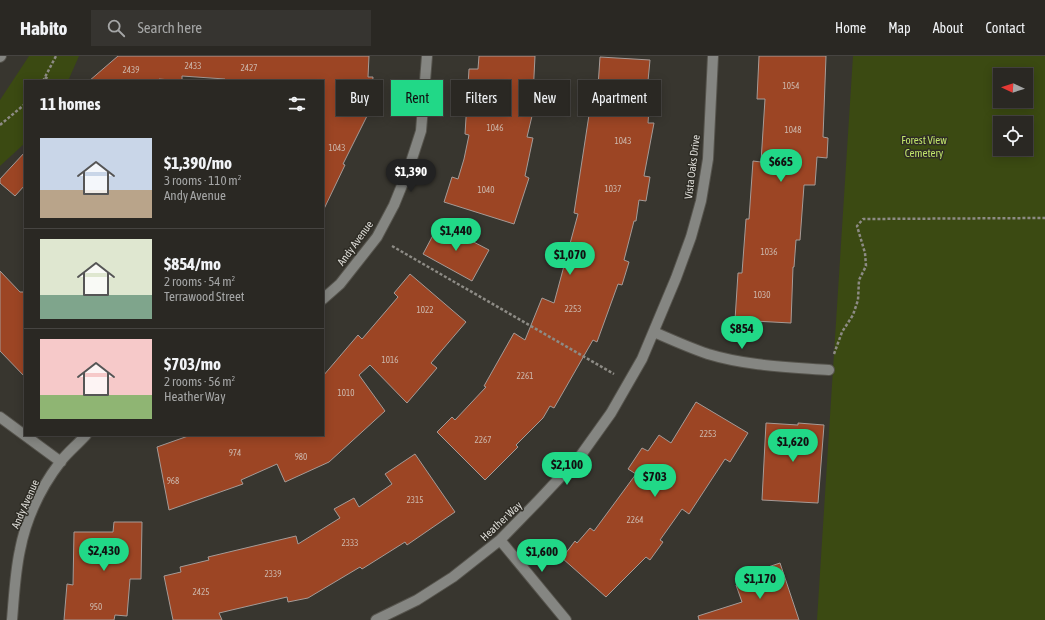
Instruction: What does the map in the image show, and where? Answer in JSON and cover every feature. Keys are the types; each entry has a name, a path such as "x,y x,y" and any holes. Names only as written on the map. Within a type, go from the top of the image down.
{"street":[{"name":"Andy Avenue","path":"324,298 340,284 376,237 394,205 409,168 421,131 427,56"},
{"name":"Vista Oaks Drive","path":"676,278 691,236 708,159 713,56"},
{"name":"Heather Way","path":"376,620 416,600 454,576 500,540 581,455 611,413 642,359 676,278"},
{"path":"654,332 708,354 733,360 766,365 829,370"},
{"path":"0,417 24,435"},
{"path":"26,436 61,462"},
{"name":"Andy Avenue","path":"12,620 19,551 24,532 45,486 61,462 85,436"},
{"path":"500,540 566,620"}],"path":[{"path":"44,80 56,56"},
{"path":"45,77 50,80"},
{"path":"0,125 24,105"},
{"path":"829,370 842,332 853,316 858,300 858,280 866,266 865,254 857,226 863,219 1045,218"},
{"path":"376,237 629,382"}],"green space":[{"path":"29,56 79,56 68,80 24,80 24,144 0,166 0,100"},
{"name":"Forest View Cemetery","path":"853,56 1045,56 1045,620 817,620"}],"building":[{"path":"118,56 369,56 368,77 373,77 373,80 336,80 336,116 367,116 343,164 345,165 324,209 324,80 224,80 182,76 182,80 90,80"},
{"path":"479,56 535,56 534,80 519,80 519,116 532,116 527,137 533,138 525,176 529,178 514,224 444,202 452,177 458,179 464,159 469,135 465,134 466,116 511,116 511,80 468,80 469,69 478,69"},
{"path":"759,56 826,56 823,137 828,138 827,158 817,157 815,185 804,185 800,240 796,240 793,267 791,323 735,320 738,273 742,273 746,219 749,219 753,161 761,162 765,99 757,99"},
{"path":"600,57 650,60 648,80 598,80"},
{"path":"589,116 649,116 648,123 654,123 644,176 650,177 646,201 639,200 636,221 634,221 624,260 629,262 622,285 618,284 597,342 593,340 554,408 550,406 543,418 516,445 518,447 485,480 437,432 452,417 455,420 486,387 484,386 514,333 525,340 542,298 554,303 578,214 574,213"},
{"path":"24,153 24,186 15,196 0,183 0,179"},
{"path":"439,224 489,250 472,281 423,254"},
{"path":"0,271 20,292 24,292 24,376 0,351"},
{"path":"410,274 466,322 431,363 437,368 407,403 370,365 359,375 385,411 329,462 285,482 277,464 241,480 243,484 169,510 157,447 188,436 324,436 324,375 358,335 362,339 398,297 394,293"},
{"path":"696,402 748,433 730,462 725,459 689,514 682,509 660,540 663,542 650,560 646,557 606,597 562,558 575,541 577,543 590,528 594,531 636,474 628,469 642,448 648,451 659,435 671,443"},
{"path":"766,423 824,425 818,503 762,500"},
{"path":"415,454 455,512 407,545 405,542 362,569 360,567 308,598 288,602 287,597 219,613 222,620 173,620 164,576 181,572 180,567 209,560 208,557 296,536 298,544 340,518 334,509 354,498 359,507 392,484 385,474"},
{"path":"114,522 142,522 141,579 130,579 127,616 115,615 114,620 64,620 67,584 73,585 74,532 113,532"},
{"path":"780,563 799,620 699,620 698,616 742,602 736,585 758,578 756,571"}]}
